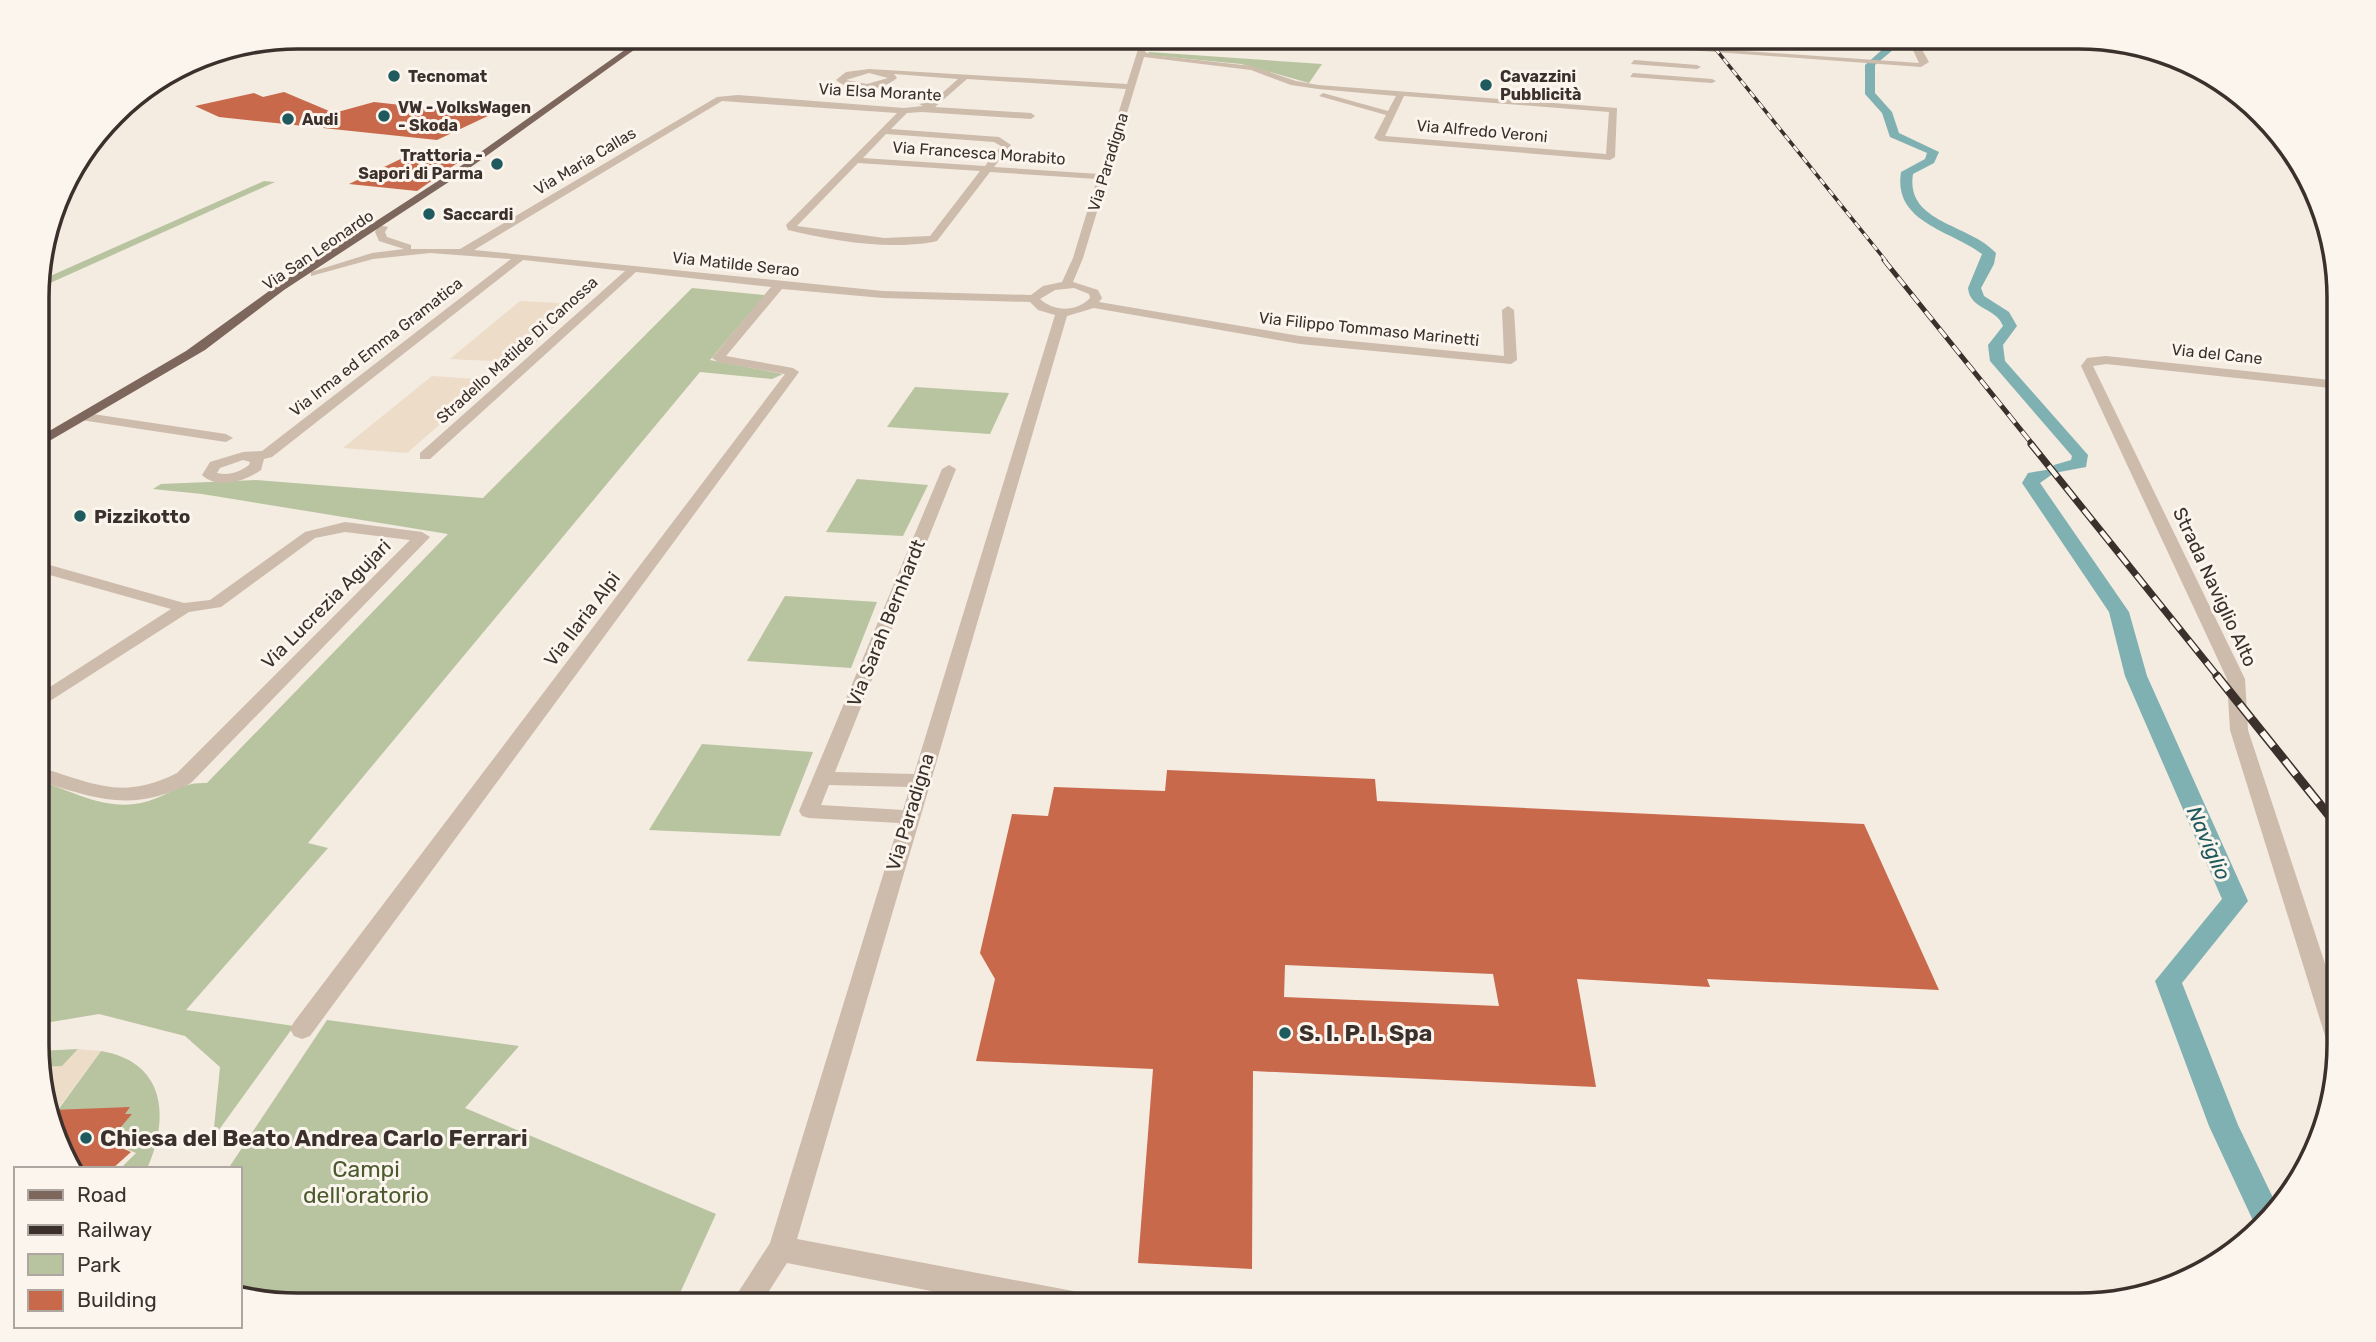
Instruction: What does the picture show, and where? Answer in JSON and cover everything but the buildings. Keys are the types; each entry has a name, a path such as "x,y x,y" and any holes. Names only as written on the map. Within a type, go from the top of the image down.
{"main road":[{"name":"Via San Leonardo","path":"534,117 559,95 625,49"},
{"name":"Via San Leonardo","path":"49,437 315,274 631,49"},
{"name":"Via San Leonardo","path":"191,352 395,210 461,170"}],"street":[{"name":"Via Paradigna","path":"1066,285 1078,258 1142,49"},
{"path":"1633,87 1636,49"},
{"path":"1677,49 1908,66 1925,62 1918,49"},
{"path":"1141,53 1153,57 1252,68 1294,83 1401,93"},
{"name":"Via Alfredo Veroni","path":"1137,66 1158,60 1238,69 1391,114"},
{"path":"1634,62 1698,67"},
{"path":"925,74 859,86 840,80 852,73 877,71 925,74 965,77 1130,87"},
{"path":"877,71 891,75 891,80"},
{"path":"1633,75 1712,81"},
{"path":"917,103 934,104 965,77"},
{"path":"1332,98 1353,96 1348,90"},
{"name":"Via Alfredo Veroni","path":"1401,93 1614,110 1610,157 1379,138 1391,114 1401,93"},
{"name":"Via Elsa Morante","path":"727,98 904,111 922,109 1031,116"},
{"name":"Via Maria Callas","path":"461,253 708,106 727,98"},
{"path":"882,131 1004,142 1006,145 933,239 912,241 811,233 792,228 791,225 853,160 882,131 904,111"},
{"name":"Via Francesca Morabito","path":"853,160 1104,177"},
{"name":"Via Matilde Serao","path":"351,249 351,245 395,210"},
{"path":"383,227 380,232 383,239 401,249"},
{"name":"Via Matilde Serao","path":"292,280 351,249 401,249 971,300 1034,299"},
{"name":"Via Matilde Serao","path":"315,274 359,259 401,249"},
{"name":"Via Irma ed Emma Gramatica","path":"253,457 267,454 518,259"},
{"name":"Stradello Matilde Di Canossa","path":"425,456 632,270"},
{"name":"Via Ilaria Alpi","path":"302,1029 793,372 718,358 780,284"},
{"path":"1066,285 1094,292 1096,298 1093,304 1084,309 1062,312 1040,306 1034,299 1040,291 1066,285"},
{"name":"Via Filippo Tommaso Marinetti","path":"1093,304 1300,341 1511,360 1508,310"},
{"name":"Via Paradigna","path":"752,1293 780,1249 1062,312"},
{"name":"Via del Cane","path":"2091,362 2111,361 2326,384"},
{"name":"Strada Naviglio Alto","path":"2091,362 2087,366 2090,375 2236,679 2239,730 2327,1004"},
{"path":"86,417 226,438"},
{"name":"Via Sarah Bernhardt","path":"908,817 809,811 949,469"},
{"name":"Via Lucrezia Agujari","path":"49,570 184,608 215,604 310,535 345,527 422,537 184,778 172,785 125,798 49,777"},
{"name":"Via Lucrezia Agujari","path":"49,696 184,608"},
{"path":"823,778 919,782"},
{"path":"780,1249 992,1293"}],"green space":[{"path":"1149,52 1322,64 1309,83 1241,64 1148,55"},
{"path":"264,181 275,182 50,283 50,276"},
{"path":"692,288 765,295 710,360 783,374 772,379 700,372 308,843 328,848 186,1010 294,1026 213,1138 220,1067 185,1036 99,1014 49,1022 49,784 104,803 131,804 145,802 181,787 207,783 448,534 202,494 153,489 161,484 256,480 483,498"},
{"path":"915,387 1009,393 990,434 887,427"},
{"path":"857,479 928,485 903,536 826,532"},
{"path":"785,596 877,602 851,668 747,661"},
{"path":"702,744 813,752 780,836 649,830"},
{"name":"Campi dell'oratorio","path":"327,1020 519,1046 465,1108 716,1214 680,1293 265,1291 242,1287 242,1167 229,1167"},
{"path":"78,1049 62,1067 50,1067 49,1050"},
{"path":"101,1051 123,1057 139,1067 150,1080 157,1095 160,1112 159,1131 148,1167 122,1167 136,1153 107,1141 125,1114 58,1110"}],"shaded area":[{"path":"520,301 580,304 514,362 450,359"},
{"path":"432,376 491,380 407,453 343,448"},
{"path":"78,1049 101,1051 57,1109 50,1067 62,1066"}],"waterway":[{"name":"Naviglio","path":"1872,63 1889,49"},
{"name":"Naviglio","path":"1870,65 1870,94 1887,112 1894,135 1933,152 1930,161 1907,172 1905,188 1909,201 1934,222 1989,253 1988,264 1976,283 1975,293 1983,303 2004,315 2010,326 1998,341 1995,355 2002,368 2080,455 2080,463 2060,469"},
{"name":"Naviglio","path":"2046,473 2034,477 2031,483 2119,612 2136,676 2235,901 2168,981 2224,1126 2263,1210"}],"railway":[{"path":"1716,49 1886,261"},
{"path":"1884,260 2033,445"},
{"path":"2031,444 2219,678"},
{"path":"2217,676 2327,813"}],"place":[{"name":"Tecnomat","path":"394,76"},
{"name":"Cavazzini Pubblicità","path":"1486,85"},
{"name":"VW - VolksWagen - Skoda","path":"384,116"},
{"name":"Audi","path":"288,119"},
{"name":"Trattoria - Sapori di Parma","path":"497,164"},
{"name":"Saccardi","path":"429,214"},
{"name":"Pizzikotto","path":"80,516"},
{"name":"S. I. P. I. Spa","path":"1285,1033"},
{"name":"Chiesa del Beato Andrea Carlo Ferrari","path":"86,1138"}]}
